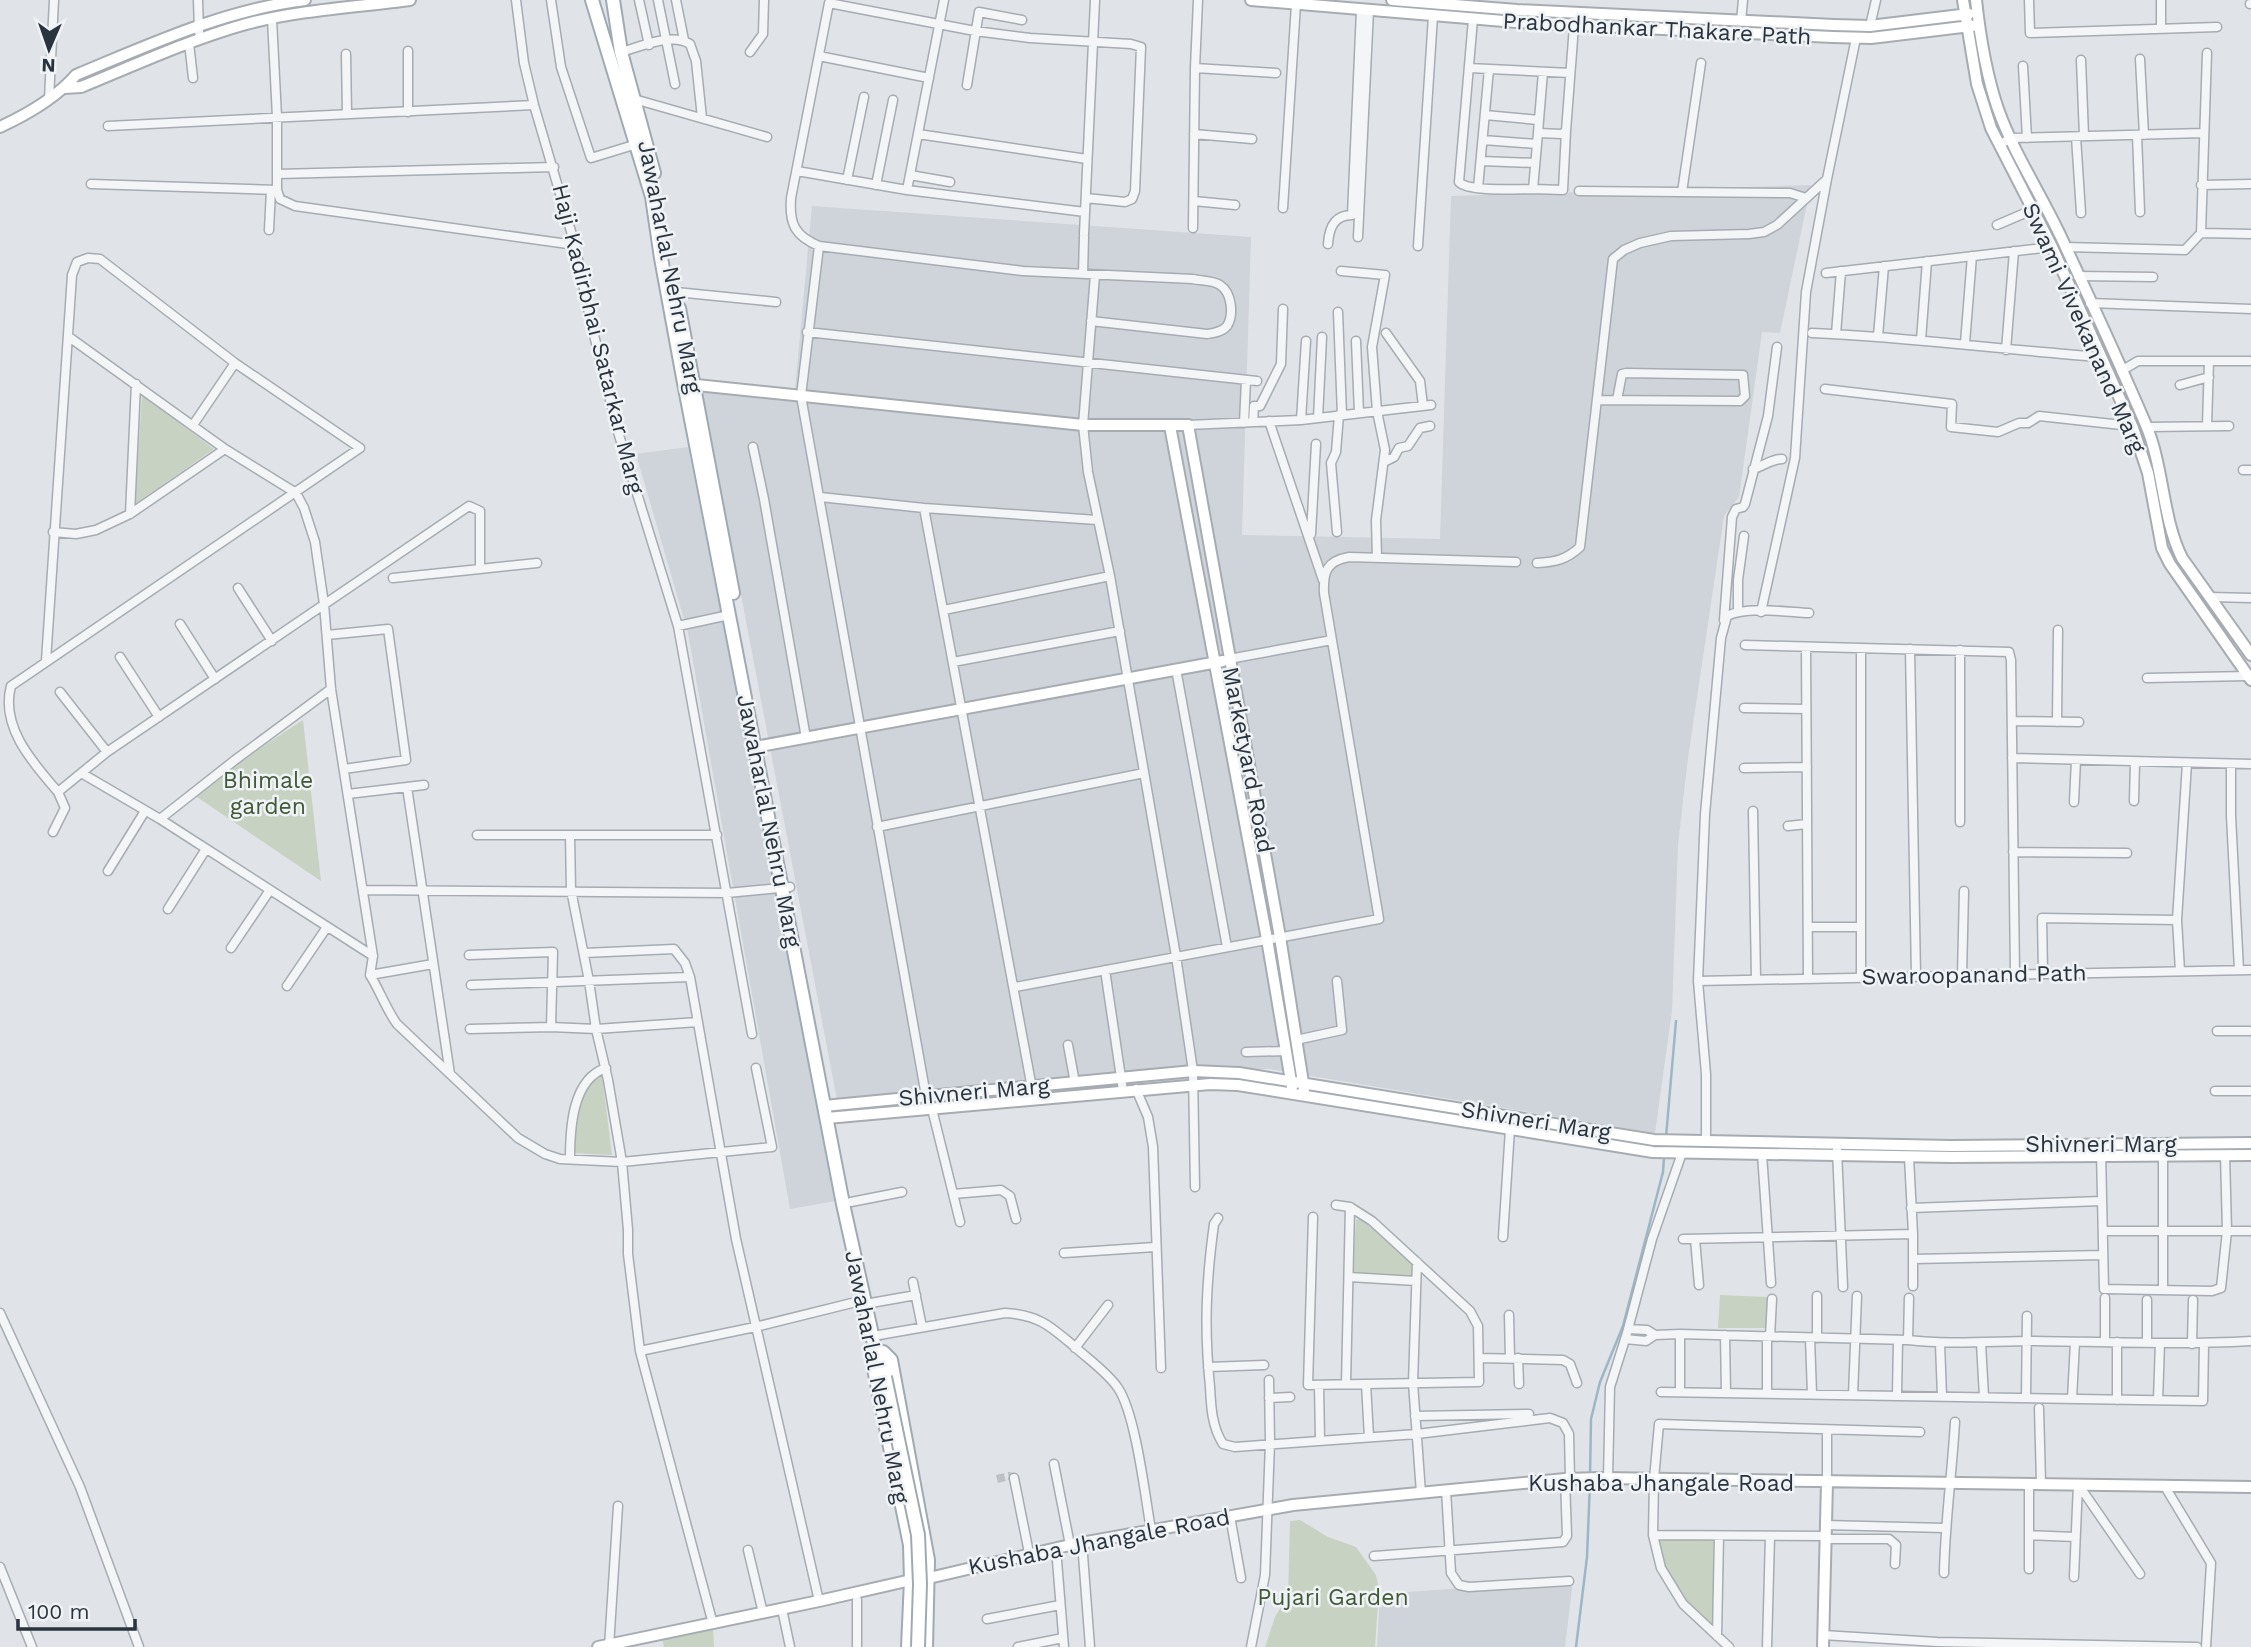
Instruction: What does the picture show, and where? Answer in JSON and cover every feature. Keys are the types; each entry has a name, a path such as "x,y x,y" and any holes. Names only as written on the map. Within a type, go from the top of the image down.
{"main road":[{"path":"0,127 22,117 49,99 76,75 197,25 246,11 304,0"},
{"path":"64,88 81,87 195,40 272,19 410,0"},
{"name":"Jawaharlal Nehru Marg","path":"592,0 641,148 660,195 729,615 759,746"},
{"name":"Jawaharlal Nehru Marg","path":"613,0 621,52 634,99 661,258 689,384 868,1301 879,1352 891,1360 928,1560 926,1647"},
{"name":"Prabodhankar Thakare Path","path":"1251,0 1574,26 1856,38 1979,25"},
{"name":"Prabodhankar Thakare Path","path":"1392,0 1497,4 1517,10 1870,26 1978,12"},
{"name":"Swami Vivekanand Marg","path":"1963,0 1977,84 1991,128 2052,247 2142,451 2162,548 2250,678"},
{"name":"Swami Vivekanand Marg","path":"1976,0 1990,81 2004,123 2065,247 2147,427 2160,470 2175,544 2182,558 2251,655"},
{"path":"1516,22 1517,10"},
{"path":"689,384 1083,425 1188,425"},
{"name":"Marketyard Road","path":"1188,425 1280,937 1296,1040 1298,1089"},
{"name":"Marketyard Road","path":"1170,426 1216,662 1286,1051 1298,1089"},
{"path":"759,746 1229,659"},
{"name":"Shivneri Marg","path":"830,1112 926,1096 1034,1093 1122,1085 1193,1071 1239,1073 1298,1089 1510,1129 1654,1146 1762,1154 1909,1157 1951,1151"},
{"name":"Shivneri Marg","path":"830,1112 932,1109 1034,1093 1075,1083 1122,1085 1136,1089 1238,1085 1298,1089 1654,1146"},
{"name":"Jawaharlal Nehru Marg","path":"830,1112 842,1204 879,1335 879,1352 873,1364 910,1545 908,1647"},
{"name":"Shivneri Marg","path":"1677,1148 1706,1140 1837,1143 1951,1151 2101,1150 2251,1143"},
{"name":"Shivneri Marg","path":"2101,1150 2163,1156 2251,1155"},
{"path":"879,1352 886,1364 885,1377 918,1535 918,1647"},
{"name":"Kushaba Jhangale Road","path":"605,1646 929,1578 1082,1542 1268,1509 1446,1490 1604,1478 2251,1487"},
{"path":"1823,1641 1826,1482"}],"street":[{"path":"49,99 54,0"},
{"path":"192,78 198,0"},
{"name":"Haji Kadirbhai Satarkar Marg","path":"516,0 524,62 534,105 575,245 618,432 678,626 752,1034"},
{"path":"551,0 561,67 591,158 641,148"},
{"path":"639,0 649,45"},
{"path":"658,0 675,84"},
{"path":"676,0 684,40"},
{"path":"750,52 763,34 764,0"},
{"path":"907,190 944,0"},
{"path":"1083,274 1095,0"},
{"path":"1193,228 1198,0"},
{"path":"1741,21 1743,0"},
{"path":"1870,26 1876,0"},
{"path":"2029,0 2030,33 2217,27"},
{"path":"2161,0 2161,29"},
{"path":"1086,198 1125,202 1132,199 1135,191 1141,47 975,32 939,26 848,3 829,3 790,213 794,229 804,240 819,246 1023,271 1212,282 1221,285 1229,295 1231,307 1228,324 1221,331 1207,334 1091,321"},
{"path":"1283,208 1296,4"},
{"path":"1358,237 1365,10"},
{"path":"1328,244 1334,221 1342,215 1352,215 1365,10"},
{"path":"967,85 979,12 1022,20"},
{"path":"1418,246 1433,16"},
{"path":"269,230 278,174 272,19"},
{"path":"1473,19 1459,182 1463,187 1563,190 1574,26"},
{"path":"1761,612 1795,458 1806,292 1856,38"},
{"path":"621,52 666,41 684,40 691,44 702,118"},
{"path":"408,51 408,112"},
{"path":"2065,247 2185,250 2201,233 2207,53"},
{"path":"345,54 347,114"},
{"path":"819,56 929,78"},
{"path":"2140,59 2140,212"},
{"path":"2081,60 2081,213"},
{"path":"1682,192 1701,63"},
{"path":"2023,66 2027,138"},
{"path":"1195,68 1276,73"},
{"path":"1469,68 1570,73"},
{"path":"1478,188 1489,69"},
{"path":"1533,189 1543,72"},
{"path":"847,180 864,97"},
{"path":"634,99 767,137"},
{"path":"876,185 893,100"},
{"path":"108,126 534,105"},
{"path":"1485,115 1539,120"},
{"path":"1991,128 2004,123"},
{"path":"1538,133 1562,134 1566,131"},
{"path":"1999,145 2011,138 2204,133"},
{"path":"918,134 1087,159"},
{"path":"1194,134 1252,139"},
{"path":"1483,140 1537,144"},
{"path":"1481,161 1535,163"},
{"path":"278,174 554,166"},
{"path":"797,171 907,190 1085,212"},
{"path":"910,175 950,182"},
{"path":"1537,563 1556,562 1570,556 1580,547 1613,259 1640,243 1671,236 1764,232 1777,225 1827,179"},
{"path":"92,184 274,190"},
{"path":"2201,185 2251,184"},
{"path":"274,190 280,199 295,206 575,245"},
{"path":"1578,191 1790,193 1806,198"},
{"path":"1194,201 1235,205"},
{"path":"1997,225 2032,210"},
{"path":"2201,233 2251,234"},
{"path":"819,246 801,396 926,1096 932,1109 960,1222"},
{"path":"1826,273 2052,247"},
{"path":"2006,350 2014,251"},
{"path":"1965,343 1972,256"},
{"path":"46,662 72,275 77,262 88,258 100,259 235,363 359,448 11,686 2,703 8,734 58,792 65,808 53,832"},
{"path":"1921,340 1927,261"},
{"path":"1878,336 1884,266"},
{"path":"1341,271 1385,275 1372,347 1384,462 1376,520 1377,558"},
{"path":"1836,334 1841,271"},
{"path":"1095,275 1083,425 1088,472 1120,631 1176,957 1193,1071 1195,1186"},
{"path":"2078,276 2153,277"},
{"path":"676,292 776,302"},
{"path":"2090,303 2251,309"},
{"path":"1248,422 1254,406 1260,406 1281,364 1283,309"},
{"path":"1337,532 1331,463 1336,452 1341,415 1338,312"},
{"path":"807,332 1257,381"},
{"path":"1188,425 1301,420 1427,405 1420,381 1386,333"},
{"path":"1812,333 1965,343 2006,350 2101,357"},
{"path":"69,337 225,449 296,493 304,508 313,532 324,604 331,689 373,956 370,975 381,993 387,1011 397,1024 518,1138 545,1154 570,1159 622,1161 772,1147 756,1068"},
{"path":"1318,418 1322,337"},
{"path":"1301,420 1306,341"},
{"path":"1356,341 1359,413"},
{"path":"1706,1140 1706,1074 1698,981 1705,814 1732,517 1736,509 1745,504 1768,416 1777,347"},
{"path":"2121,371 2138,361 2251,361"},
{"path":"2207,426 2209,361"},
{"path":"194,425 235,363"},
{"path":"1597,400 1740,401 1745,396 1745,383 1743,375 1626,373 1622,374 1617,400"},
{"path":"2180,385 2209,377"},
{"path":"1246,380 1248,422"},
{"path":"130,513 136,384"},
{"path":"1825,389 1952,404 1951,427 1998,432 2019,423 2028,423 2039,416 2131,426"},
{"path":"1015,987 1379,919 1323,580 1269,421"},
{"path":"1384,462 1394,457 1399,448 1408,446 1420,428 1430,426"},
{"path":"2147,427 2229,426"},
{"path":"1309,537 1316,443"},
{"path":"753,447 806,738"},
{"path":"53,532 76,534 96,530 130,513 225,449"},
{"path":"1753,469 1762,467 1773,459 1782,459"},
{"path":"820,496 925,508 1097,520"},
{"path":"58,792 107,752 469,506 480,511 480,569"},
{"path":"925,508 1034,1093"},
{"path":"1738,612 1738,580 1744,536"},
{"path":"1323,580 1330,564 1336,559 1349,557 1516,562"},
{"path":"393,578 537,563"},
{"path":"944,610 1110,576"},
{"path":"238,588 272,641"},
{"path":"2210,597 2251,598"},
{"path":"1724,623 1727,616 1738,612 1810,613"},
{"path":"678,626 729,615"},
{"path":"180,624 215,679"},
{"path":"327,635 388,629 406,760 344,769"},
{"path":"2057,722 2058,630"},
{"path":"953,662 1120,631"},
{"path":"1229,659 1332,640"},
{"path":"1745,645 2009,652 2015,974"},
{"path":"1806,647 1808,978"},
{"path":"1861,648 1861,977"},
{"path":"1910,649 1916,976"},
{"path":"1959,650 1960,822"},
{"path":"120,657 159,717"},
{"path":"1175,669 1227,947"},
{"path":"2147,677 2250,678"},
{"path":"160,820 234,760 331,689"},
{"path":"60,692 107,752"},
{"path":"1744,708 1806,709"},
{"path":"2012,721 2079,722"},
{"path":"2012,758 2251,765"},
{"path":"2074,802 2076,760"},
{"path":"2134,801 2135,761"},
{"path":"2180,971 2177,920 2187,763"},
{"path":"2231,764 2239,970"},
{"path":"1744,768 1807,767"},
{"path":"877,827 1144,773"},
{"path":"83,774 373,956"},
{"path":"348,794 424,785"},
{"path":"407,787 451,1076"},
{"path":"108,870 145,811"},
{"path":"1753,811 1756,979"},
{"path":"1788,826 1807,824"},
{"path":"477,835 717,835"},
{"path":"570,835 571,890 622,1161 628,1254 640,1351 713,1624"},
{"path":"168,909 206,849"},
{"path":"2013,852 2127,853"},
{"path":"364,890 727,893 786,887"},
{"path":"231,948 270,890"},
{"path":"1962,975 1964,891"},
{"path":"2043,973 2042,918 2177,920"},
{"path":"287,986 327,927"},
{"path":"1808,927 1861,927"},
{"path":"584,953 674,949 685,962 690,977 736,1239 820,1601"},
{"path":"469,955 553,952 551,1027"},
{"path":"370,975 433,964"},
{"path":"1105,970 1122,1085"},
{"name":"Swaroopanand Path","path":"1698,981 2251,970"},
{"path":"471,985 690,977"},
{"path":"1296,1040 1342,1030 1337,981"},
{"path":"470,1029 596,1029 698,1022"},
{"path":"2217,1031 2251,1031"},
{"path":"1068,1045 1075,1083"},
{"path":"1246,1052 1286,1051"},
{"path":"570,1159 576,1105 584,1085 595,1072 606,1068"},
{"path":"1136,1089 1149,1117 1153,1147 1161,1368"},
{"path":"2215,1091 2251,1091"},
{"path":"1503,1237 1510,1129"},
{"path":"1837,1143 1843,1287"},
{"path":"1604,1478 1610,1387 1677,1148"},
{"path":"2101,1150 2104,1289 2212,1291 2221,1288 2227,1231 2225,1156"},
{"path":"1762,1154 1772,1283"},
{"path":"2163,1156 2163,1290"},
{"path":"1909,1157 1913,1286"},
{"path":"953,1194 1001,1191 1010,1196 1016,1219"},
{"path":"850,1202 902,1192"},
{"path":"1911,1208 2102,1201"},
{"path":"1312,1217 1308,1385 1479,1382 1478,1326 1470,1311 1371,1221 1350,1207 1336,1205"},
{"path":"1346,1384 1350,1207"},
{"path":"1218,1218 1214,1224 1205,1291 1208,1367 1214,1423 1216,1433 1223,1444 1235,1447 1417,1434 1550,1418 1563,1423 1569,1434 1571,1479 1567,1536 1563,1542 1374,1556"},
{"path":"2103,1231 2251,1231"},
{"path":"1683,1239 1913,1234"},
{"path":"1695,1239 1699,1285"},
{"path":"1064,1253 1155,1247"},
{"path":"1914,1259 2103,1255"},
{"path":"1417,1262 1413,1383 1421,1493"},
{"path":"1349,1277 1416,1281"},
{"path":"913,1282 922,1327"},
{"path":"640,1351 868,1301 916,1295"},
{"path":"1812,1394 1817,1296"},
{"path":"1853,1395 1857,1296"},
{"path":"1908,1340 1909,1298"},
{"path":"2105,1298 2105,1342"},
{"path":"1766,1393 1772,1299"},
{"path":"2147,1300 2147,1343"},
{"path":"2192,1344 2193,1300"},
{"path":"1075,1348 1108,1305"},
{"path":"879,1335 1005,1313 1022,1314 1044,1321 1119,1390 1137,1450 1151,1530"},
{"path":"0,1314 80,1487 139,1647"},
{"path":"1509,1315 1520,1384"},
{"path":"2026,1398 2027,1316"},
{"path":"1628,1329 1647,1330 1655,1335 1908,1340 1940,1343 2028,1341 2204,1344 2251,1341"},
{"path":"1625,1339 1646,1341 1655,1335"},
{"path":"1680,1335 1680,1392"},
{"path":"1725,1335 1726,1393"},
{"path":"1896,1395 1898,1340"},
{"path":"1981,1342 1984,1397"},
{"path":"2073,1399 2075,1342"},
{"path":"2117,1342 2117,1400"},
{"path":"1940,1343 1942,1396"},
{"path":"2158,1401 2160,1343"},
{"path":"1661,1392 2203,1401 2204,1344"},
{"path":"1479,1358 1567,1361 1577,1383"},
{"path":"1208,1367 1264,1365"},
{"path":"1251,1647 1265,1575 1270,1443 1269,1380"},
{"path":"1319,1384 1320,1440"},
{"path":"1366,1384 1369,1437"},
{"path":"1269,1398 1290,1397"},
{"path":"2029,1569 2029,1535 2039,1408"},
{"path":"1415,1416 1529,1414"},
{"path":"1944,1573 1945,1528 1952,1482 1955,1422"},
{"path":"1729,1647 1684,1604 1661,1568 1653,1535 1659,1424 1920,1432"},
{"path":"1826,1482 1827,1430"},
{"path":"1054,1464 1070,1545"},
{"path":"1014,1479 1028,1553"},
{"path":"2074,1577 2078,1483"},
{"path":"2078,1483 2140,1574"},
{"path":"2164,1485 2211,1563 2206,1647"},
{"path":"1446,1490 1451,1573 1459,1586 1569,1581"},
{"path":"605,1646 618,1506"},
{"path":"1230,1516 1241,1578"},
{"path":"1653,1535 1770,1536 1945,1528"},
{"path":"1825,1533 1889,1539 1896,1545 1895,1564"},
{"path":"2029,1535 2076,1537"},
{"path":"1717,1636 1719,1536"},
{"path":"1767,1647 1770,1536"},
{"path":"1082,1542 1090,1647"},
{"path":"1018,1647 1063,1642 1056,1548"},
{"path":"748,1550 763,1613"},
{"path":"0,1567 32,1647"},
{"path":"857,1600 857,1647"},
{"path":"987,1619 1060,1605"},
{"path":"782,1609 790,1647"},
{"path":"1823,1641 2197,1647"}],"shaded area":[{"path":"1811,185 1780,333 1762,332 1739,497 1724,516 1688,758 1678,845 1672,1011 1655,1133 1269,1069 1175,1070 837,1100 700,379 795,389 812,206 1251,237 1242,535 1440,539 1451,196"},
{"path":"688,447 836,1201 790,1209 688,633 636,454"},
{"path":"1573,1580 1565,1647 1377,1647 1380,1594"}],"green space":[{"path":"142,395 214,449 135,504"},
{"name":"Bhimale garden","path":"303,720 321,881 191,793"},
{"path":"601,1067 612,1155 570,1153 579,1097"},
{"path":"1358,1219 1412,1262 1413,1278 1352,1275"},
{"path":"1720,1295 1767,1297 1766,1328 1718,1328"},
{"name":"Pujari Garden","path":"1300,1520 1328,1537 1356,1547 1376,1575 1379,1588 1375,1647 1265,1647 1275,1617 1288,1595 1290,1521"},
{"path":"1716,1536 1717,1627 1683,1604 1664,1569 1656,1538"},
{"path":"713,1627 714,1647 664,1647 662,1637"}],"waterway":[{"path":"1666,1137 1676,1021"},
{"path":"1590,1476 1591,1419 1600,1382 1623,1326 1663,1172 1664,1157"},
{"path":"1576,1647 1587,1557 1590,1482"}],"tunnel":[{"path":"997,1479 1009,1476 1014,1478"}]}
